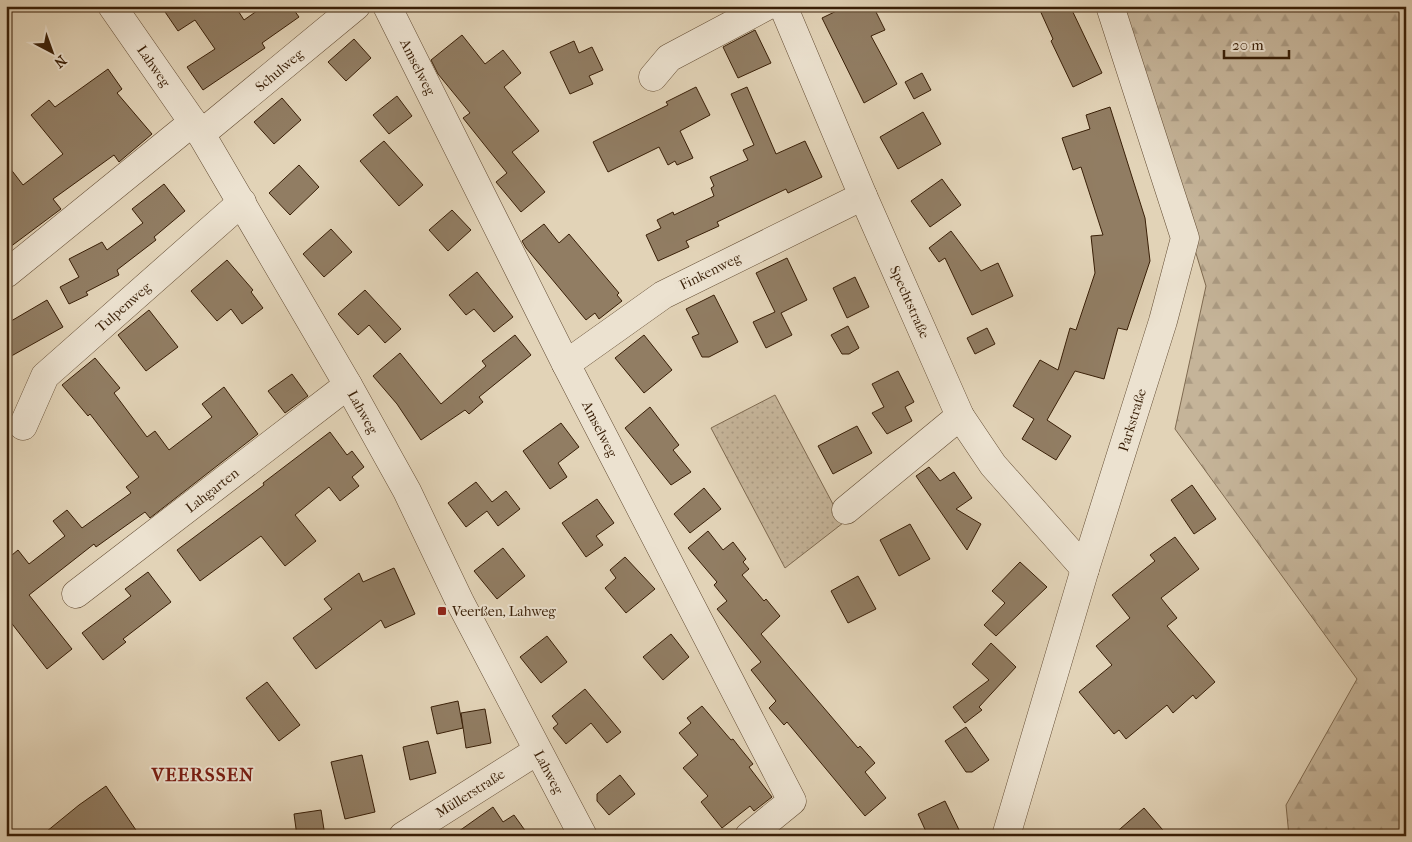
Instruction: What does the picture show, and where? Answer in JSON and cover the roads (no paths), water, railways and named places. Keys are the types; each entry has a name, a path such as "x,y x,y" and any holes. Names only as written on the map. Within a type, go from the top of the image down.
{"street":[{"name":"Lahweg","path":"112,6 197,128 348,385 407,491 460,602 583,836"},
{"name":"Schulweg","path":"6,274 356,6"},
{"name":"Amselweg","path":"387,6 566,364 792,801 749,836"},
{"path":"653,77 669,58 767,6"},
{"name":"Spechtstraße","path":"783,6 863,196 960,416 993,465 1085,569"},
{"name":"Parkstraße","path":"1006,836 1085,569 1163,321 1185,238 1110,6"},
{"name":"Finkenweg","path":"566,364 662,295 863,196"},
{"name":"Tulpenweg","path":"23,426 45,376 242,202"},
{"name":"Lahgarten","path":"76,594 348,385"},
{"path":"846,510 960,416"},
{"name":"Müllerstraße","path":"402,836 537,751"}],"place":[{"name":"Veerßen, Lahweg","path":"442,611"}],"district":[{"name":"VEERSSEN","path":"203,774"}]}
